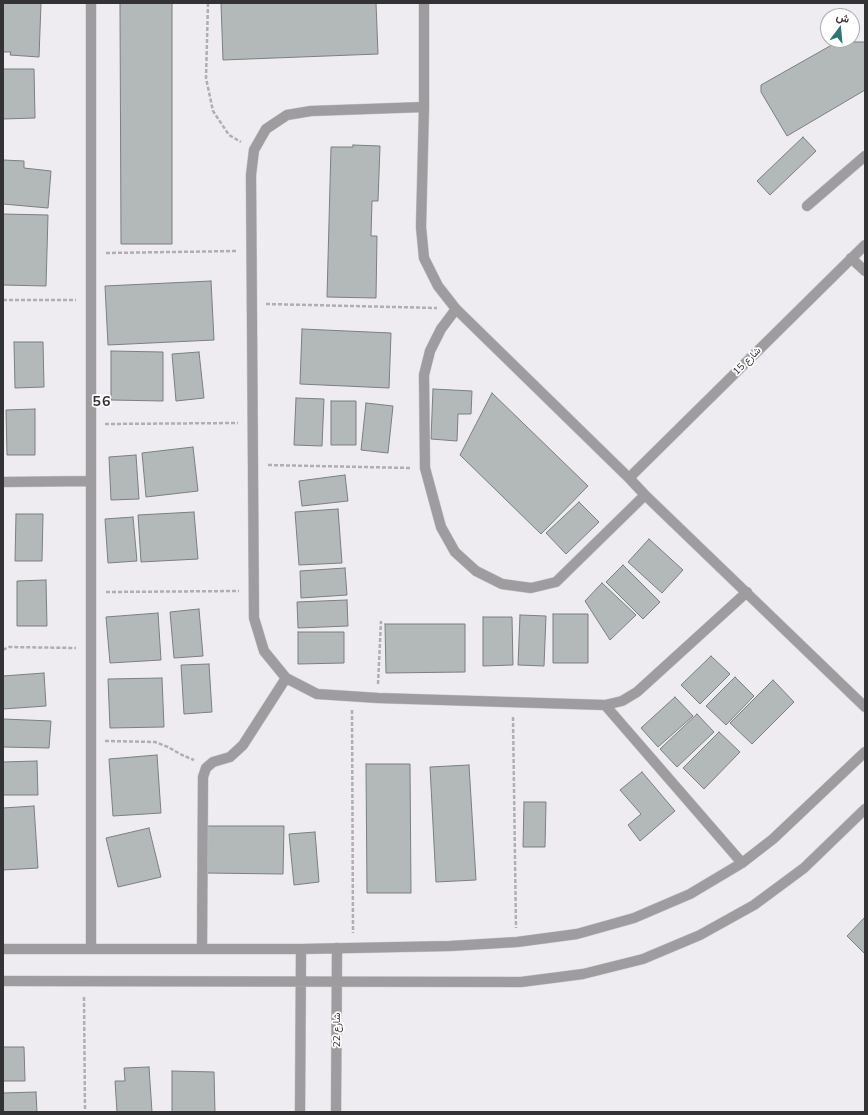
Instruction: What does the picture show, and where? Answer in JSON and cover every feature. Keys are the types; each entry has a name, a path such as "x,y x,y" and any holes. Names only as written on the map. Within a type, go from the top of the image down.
{"street":[{"path":"91,3 91,949"},
{"path":"424,3 424,107 421,227 424,258 438,286 456,309 645,495 865,707"},
{"path":"424,107 311,111 287,115 266,129 254,150 251,175 253,591 254,618 264,651 286,678 317,694 378,698 605,705 622,701 637,692 747,592"},
{"path":"807,206 865,156"},
{"name":"شارع 15","path":"629,478 865,245"},
{"path":"851,258 865,272"},
{"path":"456,309 441,329 430,351 424,375 425,468 441,527 455,552 476,571 502,584 531,588 556,582 645,495"},
{"path":"3,482 91,481"},
{"path":"202,949 203,776 206,768 213,762 230,757 243,745 286,678"},
{"path":"605,705 742,863"},
{"path":"3,949 301,949 450,946 517,942 577,934 634,918 690,894 742,863 773,840 865,752"},
{"path":"3,981 521,982 583,974 643,958 700,935 754,905 804,868 865,809"},
{"name":"شارع 22","path":"336,1112 337,948"},
{"path":"300,1112 301,949"}],"path":[{"path":"208,3 206,78 213,111 229,135 254,150"},
{"path":"91,254 251,250"},
{"path":"3,300 91,300"},
{"path":"252,303 456,309"},
{"path":"91,424 252,423"},
{"path":"253,465 425,468"},
{"path":"91,593 253,591"},
{"path":"378,698 381,621"},
{"path":"3,650 9,647 91,648"},
{"path":"352,697 353,948"},
{"path":"513,702 517,942"},
{"path":"91,741 154,742 168,747 182,756 196,760 213,762"},
{"path":"83,982 85,1112"}],"building":[{"path":"3,3 41,3 39,57 10,55 11,52 3,52"},
{"path":"120,3 172,3 172,244 121,244"},
{"path":"221,3 376,3 378,54 223,60"},
{"path":"860,42 865,42 865,90 787,136 761,92 761,85 826,48 860,48"},
{"path":"3,69 34,69 35,118 3,119"},
{"path":"803,137 816,151 770,195 757,181"},
{"path":"353,145 380,146 378,201 372,201 371,236 377,236 376,298 327,297 331,147 353,147"},
{"path":"3,160 24,161 24,168 51,171 48,208 3,204"},
{"path":"3,214 48,215 46,286 3,285"},
{"path":"211,281 214,340 108,345 105,286"},
{"path":"302,329 391,333 389,388 300,384"},
{"path":"14,342 43,342 44,387 15,388"},
{"path":"111,351 163,352 163,401 111,400"},
{"path":"199,352 204,398 176,401 172,354"},
{"path":"433,389 472,391 471,414 458,414 457,441 431,439"},
{"path":"492,393 588,486 541,534 460,455"},
{"path":"296,398 324,399 322,446 294,445"},
{"path":"331,401 356,401 356,445 331,445"},
{"path":"366,403 393,406 388,453 361,450"},
{"path":"35,409 35,455 7,455 6,410"},
{"path":"193,447 198,491 146,497 142,453"},
{"path":"136,455 139,499 111,500 109,457"},
{"path":"345,475 348,501 302,506 299,481"},
{"path":"579,502 599,522 566,554 546,533"},
{"path":"338,509 342,563 299,565 295,512"},
{"path":"194,512 198,559 141,562 138,515"},
{"path":"16,514 43,514 42,561 15,561"},
{"path":"133,517 137,561 108,563 105,519"},
{"path":"649,539 683,570 662,593 628,562"},
{"path":"623,565 660,602 643,619 606,582"},
{"path":"345,568 347,595 301,598 300,571"},
{"path":"46,580 47,626 17,626 17,581"},
{"path":"602,583 636,615 610,640 585,601"},
{"path":"347,600 348,626 298,628 297,602"},
{"path":"199,609 203,656 174,658 170,612"},
{"path":"158,613 161,660 110,663 106,617"},
{"path":"553,614 588,614 588,663 553,663"},
{"path":"520,615 546,616 544,666 518,665"},
{"path":"483,617 512,617 513,665 483,666"},
{"path":"385,624 465,624 465,672 386,673"},
{"path":"298,632 344,632 344,663 298,664"},
{"path":"711,656 730,674 700,704 681,685"},
{"path":"209,664 212,712 184,714 181,665"},
{"path":"44,673 46,706 3,709 3,676"},
{"path":"735,677 754,696 726,725 706,706"},
{"path":"162,678 164,727 110,728 108,679"},
{"path":"773,680 794,702 752,744 730,723"},
{"path":"675,697 693,716 658,747 641,728"},
{"path":"697,714 714,732 677,767 660,749"},
{"path":"3,719 51,721 49,748 3,747"},
{"path":"719,732 740,752 704,789 683,768"},
{"path":"157,755 161,813 113,816 109,759"},
{"path":"37,761 38,795 3,795 3,762"},
{"path":"366,764 410,764 411,893 367,893"},
{"path":"469,765 476,880 436,882 430,767"},
{"path":"642,772 675,811 640,841 628,825 641,814 620,790"},
{"path":"524,802 546,802 545,847 523,847"},
{"path":"34,806 38,868 3,870 3,808"},
{"path":"205,826 284,826 283,874 205,873"},
{"path":"149,828 161,877 118,887 106,838"},
{"path":"315,832 319,882 294,885 289,834"},
{"path":"865,917 865,954 847,936"},
{"path":"3,1047 24,1047 25,1081 3,1081"},
{"path":"149,1067 152,1112 117,1112 115,1081 125,1081 124,1068"},
{"path":"172,1071 214,1072 215,1112 172,1112"},
{"path":"36,1092 37,1112 3,1112 3,1093"}],"district":[{"name":"56","path":"102,402"}]}
